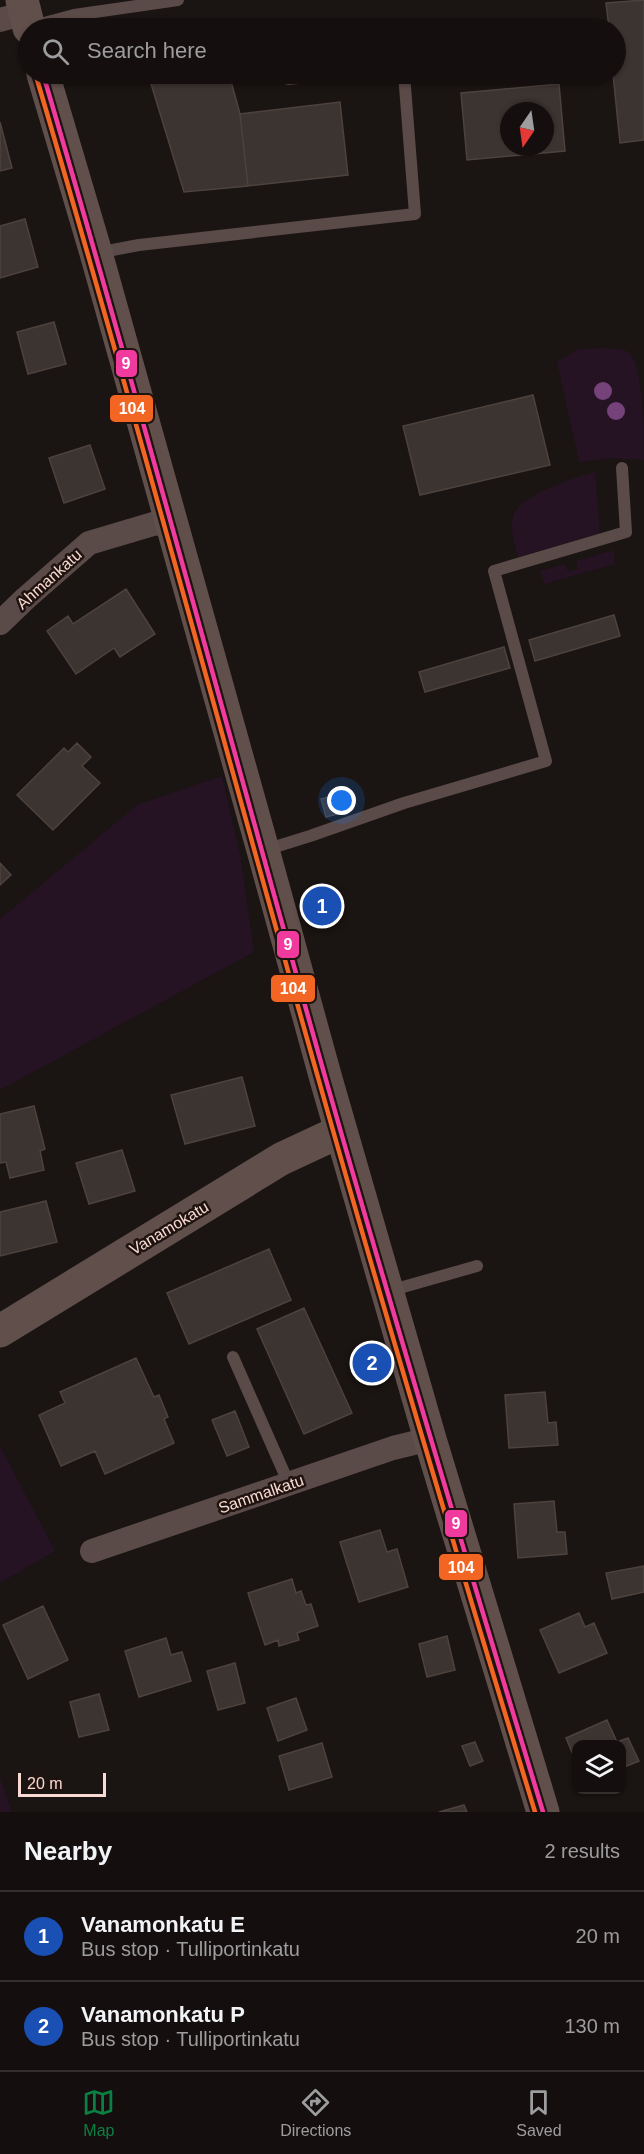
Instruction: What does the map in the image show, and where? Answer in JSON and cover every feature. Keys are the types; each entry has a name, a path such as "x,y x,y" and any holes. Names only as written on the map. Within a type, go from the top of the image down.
{"street":[{"path":"46,84 96,254 387,1292 543,1812"},
{"name":"Ahmankatu","path":"0,623 89,543 153,524 171,522"},
{"name":"Vanamokatu","path":"0,1331 281,1159 341,1131"},
{"name":"Sammalkatu","path":"92,1551 393,1448 430,1439"}],"lane":[{"path":"21,18 74,15 178,0"},
{"path":"96,254 139,245 416,214 405,84"},
{"path":"264,850 404,803 546,760 494,571 626,532 622,468"},
{"path":"387,1292 477,1266"},
{"path":"233,1357 289,1484"}],"shaded area":[{"path":"607,348 629,352 638,372 642,402 644,460 611,458 579,462 557,362 578,349"},
{"path":"595,472 600,533 518,557 512,526 517,508 549,488"},
{"path":"614,550 615,564 544,584 540,571 565,564 568,571 578,569 576,561"},
{"path":"222,776 240,854 254,952 0,1090 0,919 137,805"},
{"path":"0,1446 55,1551 0,1583"},
{"path":"0,1778 12,1812 0,1812"}],"building":[{"path":"644,0 644,140 620,143 614,84 626,84 626,18 608,18 606,3"},
{"path":"151,84 232,84 240,114 248,186 184,192"},
{"path":"559,84 565,151 554,152 554,102 500,102 500,156 511,156 467,160 461,93"},
{"path":"340,102 348,175 248,186 240,114"},
{"path":"0,122 12,168 0,171"},
{"path":"25,219 38,267 0,278 0,226"},
{"path":"54,322 66,364 28,374 17,332"},
{"path":"533,395 550,465 420,495 403,426"},
{"path":"90,445 105,489 64,503 49,458"},
{"path":"126,589 155,634 120,657 114,648 76,674 47,631 68,616 73,624"},
{"path":"614,615 620,636 535,661 529,640"},
{"path":"504,647 510,668 425,692 419,672"},
{"path":"77,743 91,757 82,766 100,783 53,830 17,795 64,748 68,752"},
{"path":"347,792 352,810 326,817 321,799"},
{"path":"0,863 11,875 0,885"},
{"path":"242,1077 255,1126 185,1144 171,1095"},
{"path":"34,1106 45,1149 40,1151 44,1170 10,1178 6,1162 0,1163 0,1114"},
{"path":"122,1150 135,1191 89,1204 76,1163"},
{"path":"46,1201 57,1242 0,1256 0,1212"},
{"path":"269,1249 291,1300 189,1344 167,1293"},
{"path":"304,1308 352,1413 304,1434 257,1329"},
{"path":"136,1358 154,1397 159,1395 168,1417 164,1419 174,1443 105,1474 95,1451 61,1466 39,1415 65,1403 60,1392"},
{"path":"545,1392 548,1423 556,1422 558,1445 509,1448 505,1395"},
{"path":"235,1411 249,1447 227,1456 212,1420"},
{"path":"554,1501 557,1532 565,1532 567,1554 518,1558 514,1504"},
{"path":"380,1530 387,1552 397,1549 408,1587 359,1602 340,1542"},
{"path":"644,1566 644,1592 612,1599 606,1573"},
{"path":"292,1579 296,1593 301,1591 306,1605 311,1604 318,1626 297,1633 299,1640 279,1646 278,1640 265,1645 248,1593"},
{"path":"43,1606 68,1660 28,1679 3,1625"},
{"path":"579,1613 585,1627 594,1623 607,1653 559,1673 540,1630"},
{"path":"447,1636 455,1670 427,1677 419,1644"},
{"path":"166,1638 171,1655 182,1652 191,1681 139,1697 125,1651"},
{"path":"235,1663 245,1703 218,1710 207,1671"},
{"path":"99,1694 109,1730 79,1737 70,1702"},
{"path":"296,1698 307,1730 278,1741 267,1708"},
{"path":"607,1720 616,1740 572,1740 572,1752 566,1738"},
{"path":"628,1738 639,1761 626,1766 626,1740 622,1740"},
{"path":"475,1742 483,1761 470,1766 462,1746"},
{"path":"322,1743 332,1777 289,1790 279,1756"},
{"path":"464,1805 467,1812 439,1812"}],"transit line":[{"name":"104","path":"38,84 109,327 345,1173 535,1812"},
{"name":"9","path":"46,84 116,325 352,1172 543,1812"}],"place":[{"name":"Vanamonkatu E","path":"322,906"},
{"name":"Vanamonkatu P","path":"372,1363"}]}
